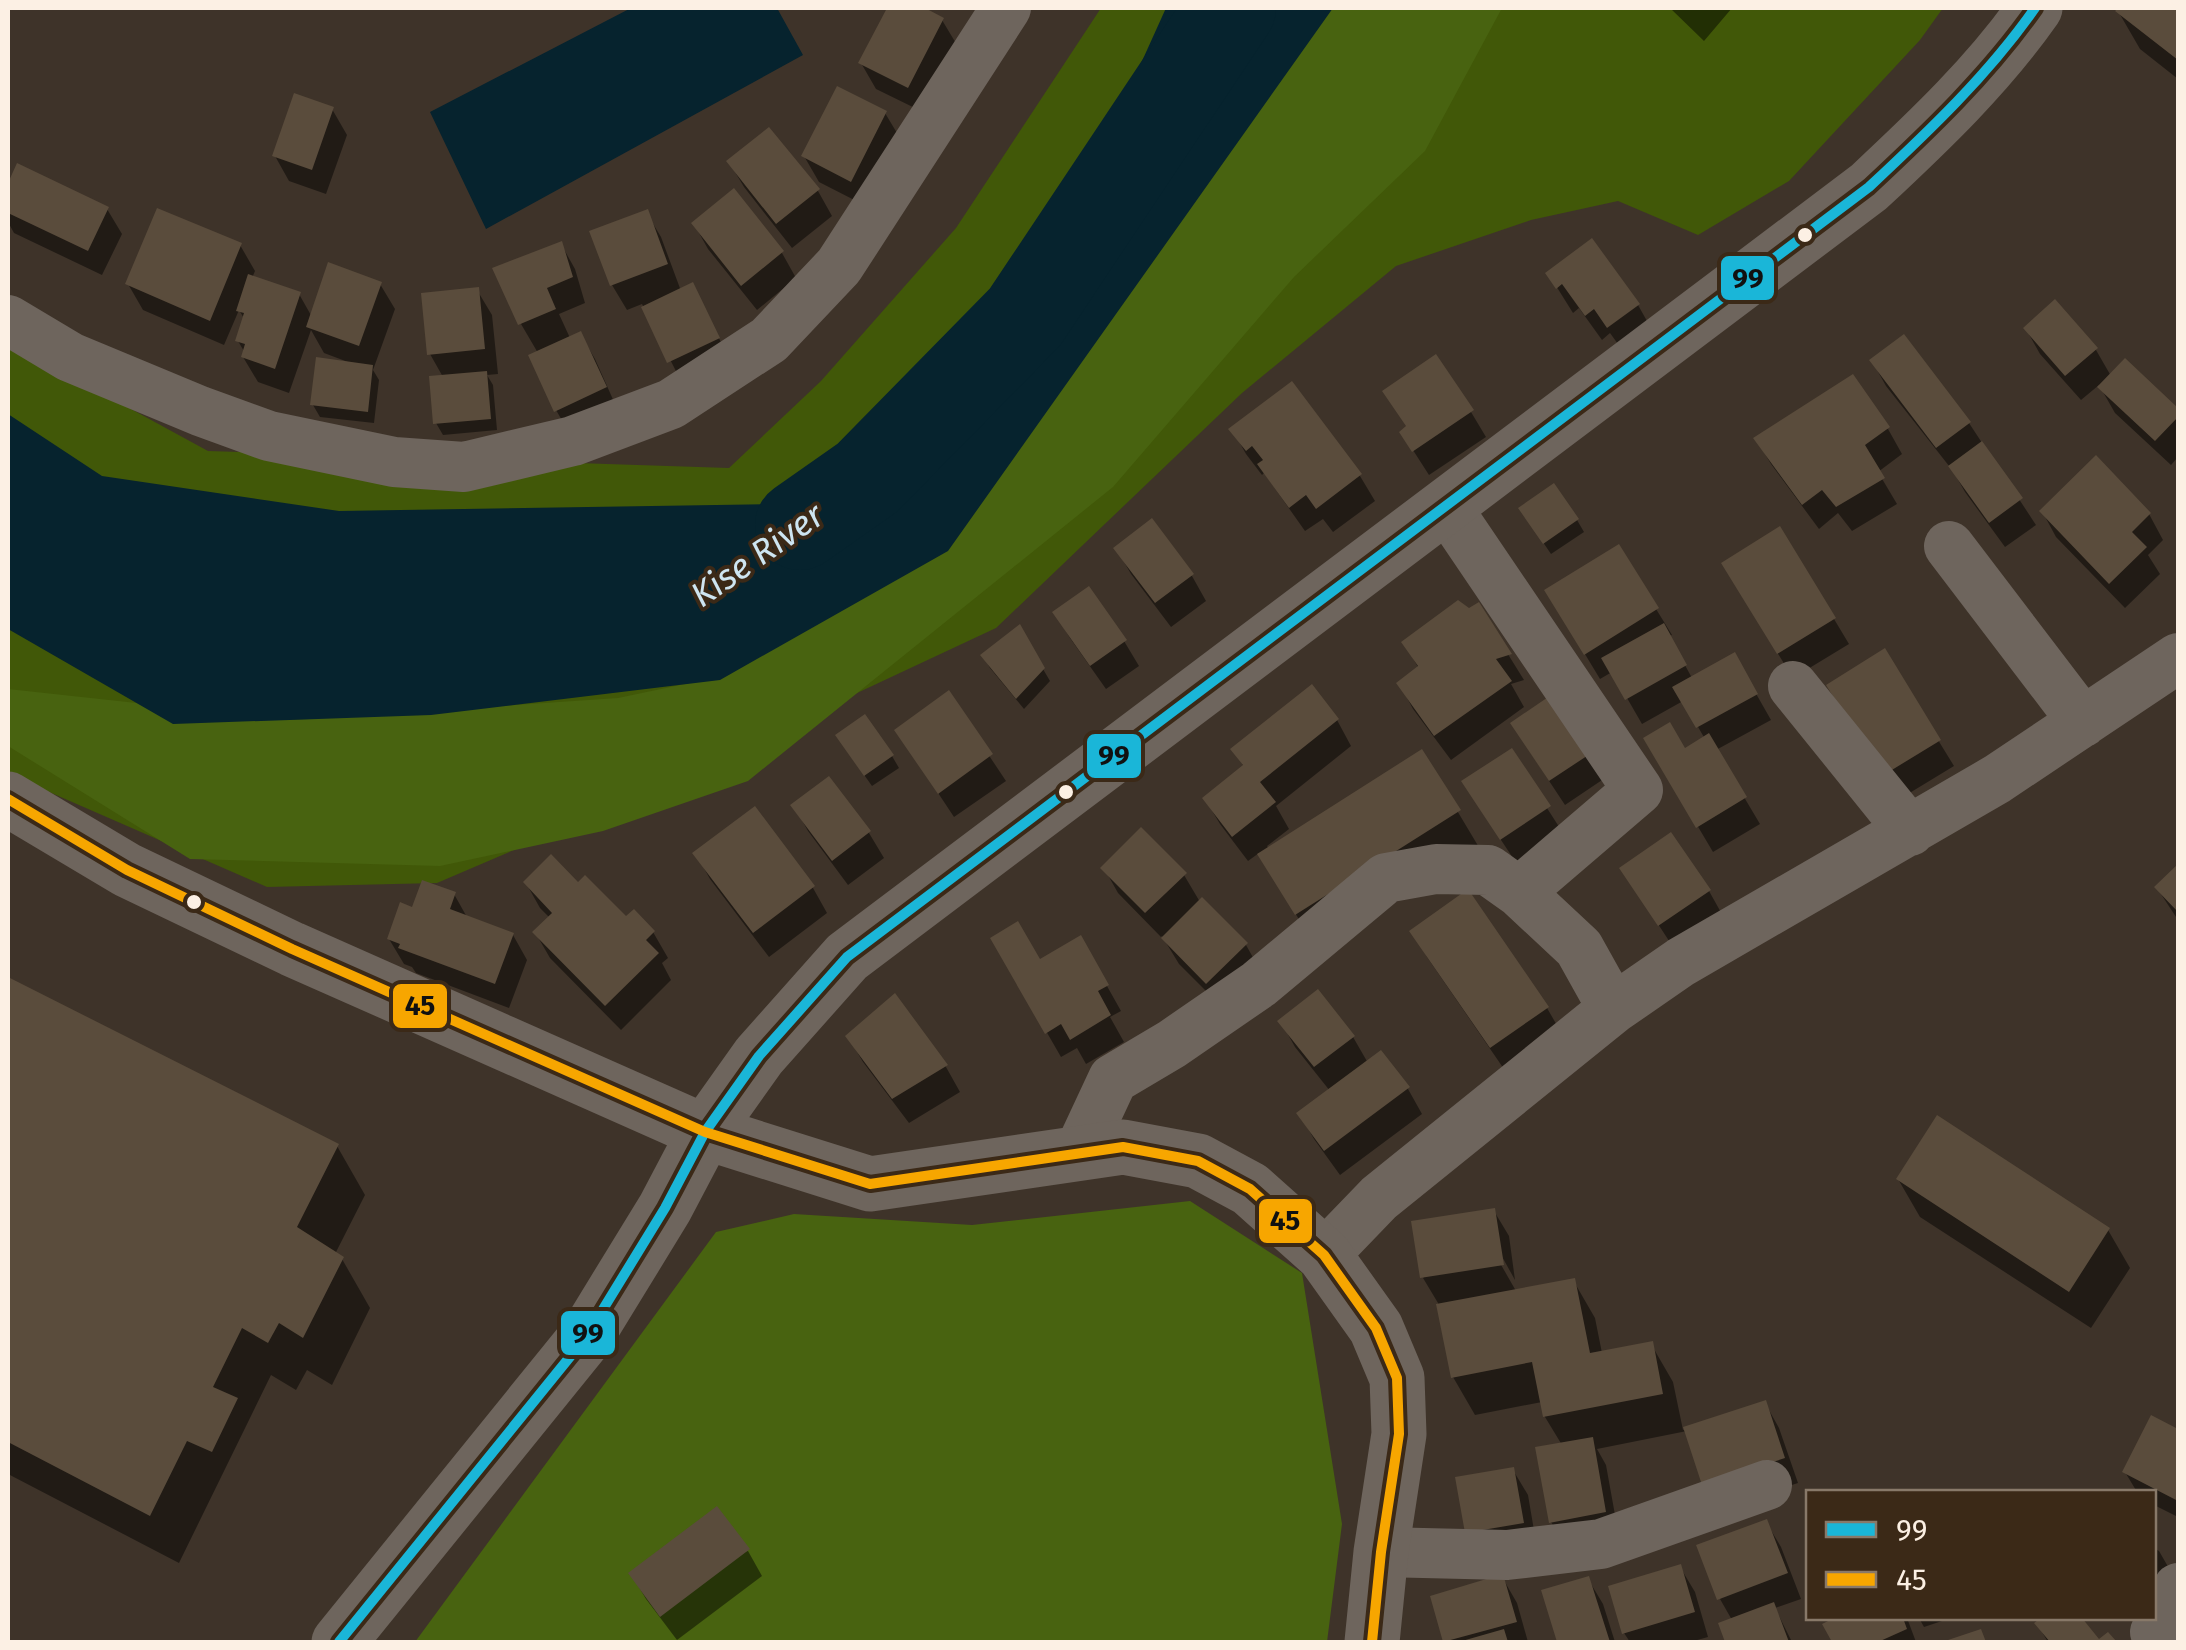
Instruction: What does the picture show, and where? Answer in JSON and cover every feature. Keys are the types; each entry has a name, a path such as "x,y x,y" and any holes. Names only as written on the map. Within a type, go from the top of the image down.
{"street":[{"path":"8,320 70,356 270,436 394,462 464,467 574,441 670,404 769,340 840,266 1006,8"},
{"path":"339,1642 586,1338 665,1208 705,1132 759,1056 847,958 1868,186 1956,103 2036,8"},
{"path":"1445,505 1638,790 1519,892"},
{"path":"1949,546 2082,722"},
{"path":"1324,1255 1379,1198 1613,1009 1681,962 1997,780 2178,658"},
{"path":"1793,686 1910,831"},
{"path":"8,799 126,870 292,949 705,1132 870,1184 1123,1147 1198,1161 1250,1188 1324,1255 1376,1328 1396,1378 1399,1434 1372,1642"},
{"path":"1078,1154 1114,1079 1260,984 1386,878 1436,868 1488,870 1519,892 1579,948 1613,1009"},
{"path":"1381,1552 1506,1555 1601,1544 1767,1484"},
{"path":"2155,1632 2178,1588"}],"green space":[{"path":"1101,8 1943,8 1920,40 1789,181 1698,235 1618,201 1531,220 1396,266 1242,393 996,628 605,811 437,883 267,887 8,774 8,342 208,451 729,468 821,381 956,228"},
{"path":"1279,8 1502,8 1425,151 1294,277 1113,487 748,781 603,831 440,866 190,859 8,746 8,689 294,720 618,698 728,675 911,563"},
{"path":"1190,1201 1302,1273 1342,1524 1327,1642 415,1642 716,1232 794,1214 972,1225"}],"water":[{"path":"631,8 777,8 803,55 486,229 430,112"},
{"path":"1166,8 1333,8 948,551 720,680 431,715 173,724 8,629 8,414 102,476 339,511 788,504 988,402"}],"building":[{"path":"887,8 925,8 944,18 908,88 858,63"},
{"path":"2178,8 2178,60 2115,11"},
{"path":"837,86 887,111 851,182 801,156"},
{"path":"294,93 334,107 312,170 272,156"},
{"path":"769,127 820,189 776,224 726,161"},
{"path":"17,163 109,207 88,251 8,213 8,183"},
{"path":"734,188 784,251 741,286 691,223"},
{"path":"157,208 242,243 210,321 125,284"},
{"path":"648,209 668,264 610,286 589,231"},
{"path":"1592,238 1640,304 1607,328 1594,309 1585,316 1562,284 1556,289 1545,273"},
{"path":"562,241 573,277 547,288 556,309 518,325 492,268"},
{"path":"328,262 382,282 359,346 306,327"},
{"path":"248,274 301,292 275,369 241,357 245,344 235,341 244,313 236,311"},
{"path":"693,282 720,338 667,363 641,307"},
{"path":"479,287 485,349 427,355 421,293"},
{"path":"2055,299 2098,348 2065,376 2023,328"},
{"path":"581,331 607,387 554,412 528,355"},
{"path":"1904,334 1971,422 1936,448 1869,360"},
{"path":"1436,354 1474,410 1412,452 1399,432 1406,426 1382,391"},
{"path":"316,357 373,365 368,412 310,405"},
{"path":"2125,358 2178,408 2178,417 2155,441 2097,387"},
{"path":"487,371 491,419 433,424 429,376"},
{"path":"1853,374 1890,427 1865,445 1885,478 1836,507 1822,490 1802,505 1753,438"},
{"path":"1292,381 1362,474 1316,509 1306,495 1289,508 1257,464 1263,460 1252,446 1246,451 1228,429"},
{"path":"1982,441 2023,498 1989,523 1948,466"},
{"path":"2096,455 2151,513 2132,532 2147,547 2109,584 2039,511"},
{"path":"1554,483 1579,519 1543,544 1518,508"},
{"path":"1152,518 1194,574 1155,603 1113,548"},
{"path":"1780,526 1836,618 1777,654 1721,563"},
{"path":"1619,544 1659,608 1584,655 1544,590"},
{"path":"1089,586 1127,640 1090,666 1052,612"},
{"path":"1458,600 1469,608 1479,602 1512,654 1496,659 1512,681 1434,736 1396,683 1418,666 1401,642"},
{"path":"1664,623 1687,665 1625,700 1601,658"},
{"path":"1020,624 1045,668 1016,699 980,655"},
{"path":"1885,648 1941,740 1882,776 1826,685"},
{"path":"1735,652 1758,694 1696,728 1672,687"},
{"path":"1312,684 1339,719 1260,782 1276,802 1232,837 1202,798 1243,765 1230,749"},
{"path":"1560,689 1599,748 1549,781 1510,723"},
{"path":"949,690 993,754 938,794 894,730"},
{"path":"865,714 894,755 864,776 835,735"},
{"path":"1670,722 1685,748 1709,733 1747,797 1696,828 1643,738"},
{"path":"1512,748 1551,806 1500,840 1461,781"},
{"path":"1422,749 1461,810 1295,915 1257,854"},
{"path":"829,776 871,831 832,861 790,805"},
{"path":"755,806 815,886 753,933 692,853"},
{"path":"1141,827 1187,873 1145,913 1100,868"},
{"path":"1671,832 1711,890 1658,926 1619,868"},
{"path":"551,854 578,882 585,875 626,916 634,909 655,931 646,940 659,953 605,1006 532,932 552,913 523,882"},
{"path":"2178,864 2178,912 2154,887"},
{"path":"422,880 456,892 450,909 514,933 495,984 398,948 400,944 387,939 400,902 412,907"},
{"path":"1468,889 1549,1007 1490,1048 1409,931"},
{"path":"1202,897 1248,943 1206,984 1161,938"},
{"path":"1018,921 1040,959 1081,935 1109,985 1098,991 1111,1015 1070,1040 1061,1024 1045,1034 990,938"},
{"path":"8,977 339,1144 297,1227 344,1257 303,1338 279,1323 268,1343 242,1328 213,1387 238,1398 212,1452 187,1441 150,1516 8,1442"},
{"path":"1318,989 1355,1036 1314,1067 1277,1021"},
{"path":"895,993 948,1065 892,1099 845,1036"},
{"path":"1381,1050 1410,1087 1324,1151 1296,1113"},
{"path":"1937,1115 2110,1228 2069,1292 1896,1179"},
{"path":"1495,1208 1504,1265 1420,1278 1411,1221"},
{"path":"1575,1278 1590,1353 1653,1341 1663,1394 1543,1417 1532,1362 1451,1378 1436,1304"},
{"path":"1766,1400 1785,1458 1702,1485 1683,1427"},
{"path":"2151,1415 2178,1429 2178,1501 2122,1472"},
{"path":"1593,1437 1606,1512 1549,1523 1535,1447"},
{"path":"1514,1467 1524,1523 1465,1533 1455,1477"},
{"path":"717,1506 750,1549 660,1617 628,1573"},
{"path":"1767,1519 1788,1573 1717,1600 1696,1545"},
{"path":"1681,1564 1695,1612 1622,1634 1608,1586"},
{"path":"1503,1574 1517,1622 1443,1642 1430,1596"},
{"path":"1589,1576 1610,1642 1557,1642 1541,1590"},
{"path":"1774,1602 1789,1642 1725,1642 1718,1623"},
{"path":"1830,1620 1904,1620 1907,1629 1878,1642 1832,1642 1822,1624"},
{"path":"2084,1620 2099,1639 2108,1632 2117,1642 2050,1642 2034,1623"},
{"path":"1504,1629 1508,1642 1462,1642 1462,1641"},
{"path":"1981,1629 1986,1642 1942,1642"}],"waterway":[{"name":"Kise River","path":"800,525 867,478 1025,317 1231,8"}],"transit line":[{"name":"99","path":"339,1642 586,1337 665,1208 705,1132 759,1056 847,957 1869,187 1978,79 2035,8"},
{"name":"45","path":"8,799 127,870 292,949 705,1132 870,1184 1123,1147 1198,1161 1250,1189 1324,1255 1376,1328 1397,1378 1399,1434 1372,1642"}]}
